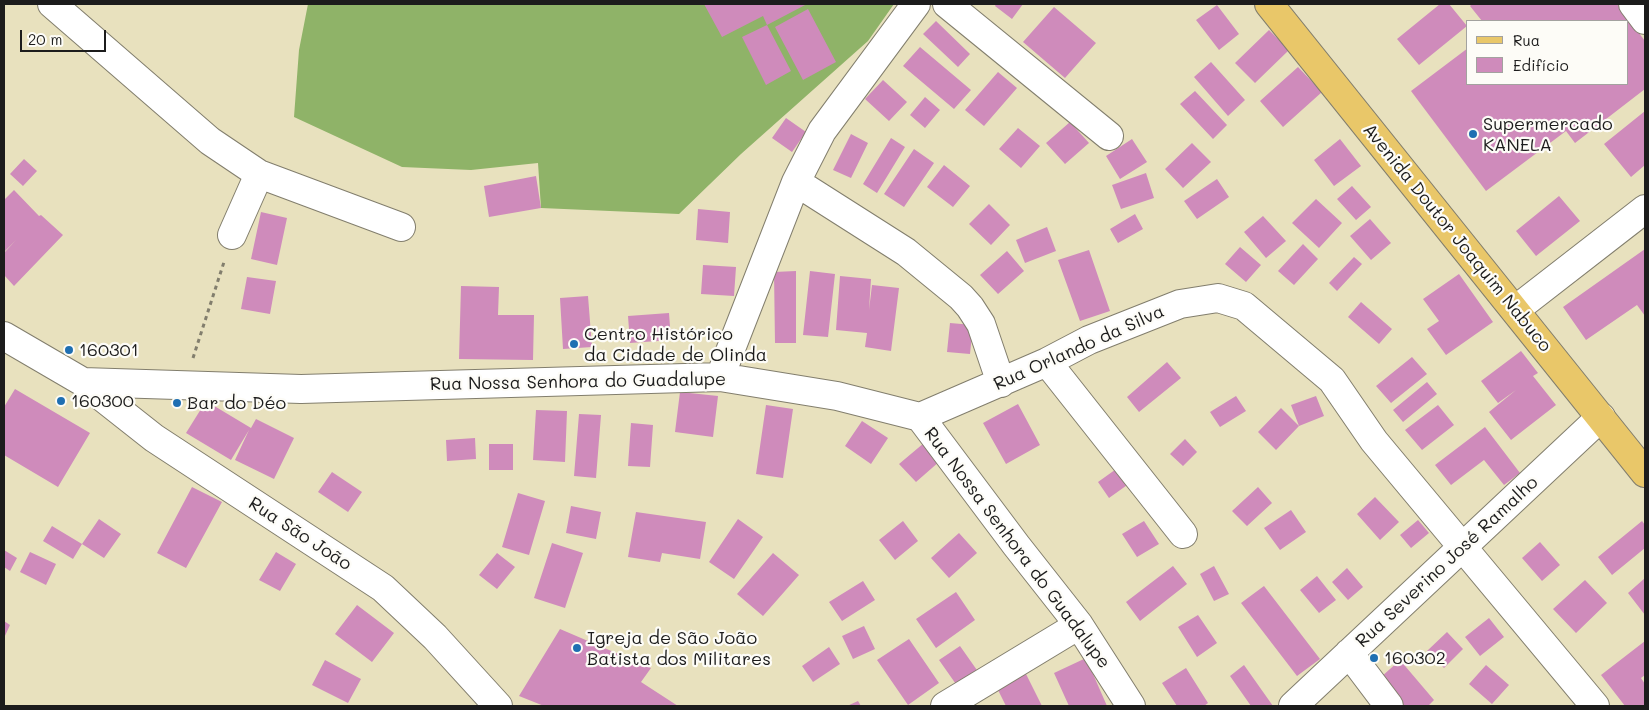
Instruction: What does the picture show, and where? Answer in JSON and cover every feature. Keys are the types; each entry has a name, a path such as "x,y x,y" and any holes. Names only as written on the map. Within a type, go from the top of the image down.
{"main road":[{"name":"Avenida Doutor Joaquim Nabuco","path":"1269,4 1645,473"}],"street":[{"path":"52,4 210,141 259,174 401,227"},
{"path":"720,377 796,182 822,131 916,4"},
{"path":"947,4 1109,136"},
{"path":"1633,4 1645,20"},
{"path":"232,235 259,174"},
{"path":"796,182 906,252 961,298 970,307 981,324 1001,383"},
{"path":"1516,310 1645,209"},
{"name":"Rua Orlando da Silva","path":"920,417 1001,383 1089,340 1180,304 1218,298 1244,306 1332,380 1374,441 1596,706"},
{"name":"Rua São João","path":"4,336 83,382 154,438 382,588 435,637 498,706"},
{"path":"1047,362 1183,534"},
{"name":"Rua Nossa Senhora do Guadalupe","path":"83,382 301,389 720,377 837,396 920,417 1016,546 1079,625 1131,706"},
{"name":"Rua Severino José Ramalho","path":"1293,706 1601,417"},
{"path":"945,706 1079,625"},
{"path":"1349,653 1389,706"}],"path":[{"path":"184,385 232,235"}],"green space":[{"path":"308,4 894,4 868,41 741,154 679,214 541,208 538,163 471,170 402,167 294,117 299,50"}],"building":[{"path":"704,4 807,4 767,25 763,16 722,37"},
{"path":"996,4 1023,4 1012,19 995,6"},
{"path":"1440,4 1449,4 1466,25 1466,27 1419,65 1397,39"},
{"path":"1472,4 1617,4 1645,41 1645,89 1575,143 1566,131 1486,191 1411,91 1466,50 1466,85 1629,85 1629,20 1481,20 1470,6"},
{"path":"1217,5 1239,34 1219,50 1196,20"},
{"path":"1054,7 1096,43 1065,78 1023,42"},
{"path":"808,9 836,62 803,80 775,27"},
{"path":"936,21 970,54 958,67 923,34"},
{"path":"767,25 791,71 766,85 742,37"},
{"path":"1269,30 1289,50 1255,83 1235,63"},
{"path":"920,47 971,90 954,109 903,66"},
{"path":"1211,62 1245,100 1228,116 1194,77"},
{"path":"1298,67 1322,92 1283,127 1260,101"},
{"path":"998,72 1017,88 984,126 965,110"},
{"path":"883,80 907,102 889,121 865,99"},
{"path":"1195,91 1227,125 1213,139 1180,104"},
{"path":"925,97 940,110 925,128 910,115"},
{"path":"1645,111 1645,165 1631,177 1604,144"},
{"path":"786,118 806,132 792,152 772,138"},
{"path":"1070,122 1089,143 1065,164 1046,143"},
{"path":"1018,128 1040,146 1021,168 999,149"},
{"path":"851,134 868,143 851,178 833,170"},
{"path":"891,138 905,147 877,193 863,184"},
{"path":"1132,139 1147,162 1120,179 1106,156"},
{"path":"1340,139 1361,166 1334,186 1314,160"},
{"path":"1192,143 1211,162 1183,188 1165,169"},
{"path":"914,149 934,163 904,207 884,194"},
{"path":"24,159 37,171 23,186 10,174"},
{"path":"944,165 970,186 953,207 927,187"},
{"path":"1146,173 1154,198 1121,209 1112,185"},
{"path":"536,176 541,208 489,217 484,186"},
{"path":"1217,179 1229,197 1197,219 1184,201"},
{"path":"1352,186 1371,207 1356,220 1337,199"},
{"path":"14,190 39,216 41,215 63,235 14,286 4,275 4,253 16,240 4,252 4,200"},
{"path":"1559,196 1580,221 1536,256 1516,231"},
{"path":"1316,199 1342,223 1319,248 1292,223"},
{"path":"989,204 1010,225 991,245 969,224"},
{"path":"698,209 730,212 728,243 696,240"},
{"path":"261,212 287,218 277,265 251,259"},
{"path":"1135,214 1143,229 1118,243 1110,229"},
{"path":"1263,216 1286,241 1266,258 1244,232"},
{"path":"1370,219 1391,243 1371,260 1350,236"},
{"path":"1047,227 1056,251 1025,263 1016,240"},
{"path":"1303,244 1318,259 1294,285 1278,271"},
{"path":"1240,247 1261,265 1246,282 1225,264"},
{"path":"1645,249 1645,316 1637,305 1586,340 1563,307"},
{"path":"1089,250 1110,311 1080,321 1058,260"},
{"path":"1007,251 1024,271 998,294 980,275"},
{"path":"1354,257 1362,264 1337,291 1329,283"},
{"path":"703,265 736,267 734,296 701,294"},
{"path":"796,271 796,343 775,343 774,272"},
{"path":"810,271 835,274 828,337 803,335"},
{"path":"1459,274 1493,322 1446,355 1427,329 1439,321 1423,299"},
{"path":"840,276 871,279 869,310 872,285 899,288 891,351 865,347 867,333 836,330"},
{"path":"247,277 276,281 270,314 241,309"},
{"path":"461,286 499,287 498,315 534,315 533,360 459,359"},
{"path":"588,296 592,347 563,349 560,298"},
{"path":"1361,302 1392,329 1379,344 1348,317"},
{"path":"669,313 671,340 630,343 628,316"},
{"path":"950,323 973,325 970,354 947,352"},
{"path":"1521,351 1538,373 1533,376 1556,405 1511,440 1489,412 1516,390 1498,403 1481,381"},
{"path":"1412,357 1427,374 1391,403 1376,386"},
{"path":"1167,362 1181,378 1139,412 1127,397"},
{"path":"1427,382 1437,394 1403,422 1393,410"},
{"path":"15,389 90,433 58,487 4,455 4,407"},
{"path":"680,392 718,396 713,437 675,432"},
{"path":"1236,396 1246,411 1220,427 1210,412"},
{"path":"1316,396 1324,416 1299,426 1291,405"},
{"path":"206,401 251,428 256,419 294,438 274,479 235,460 249,430 231,460 186,433"},
{"path":"1018,404 1040,445 1006,464 983,423"},
{"path":"766,405 793,409 783,478 756,474"},
{"path":"1438,405 1454,425 1422,450 1405,430"},
{"path":"1281,408 1299,426 1276,450 1258,432"},
{"path":"536,410 567,411 565,462 533,460"},
{"path":"579,414 601,415 596,478 574,476"},
{"path":"862,421 888,438 871,464 845,446"},
{"path":"631,423 653,425 650,467 628,466"},
{"path":"1485,427 1520,473 1504,485 1484,460 1451,485 1435,465"},
{"path":"475,438 476,459 447,461 446,440"},
{"path":"1185,439 1197,452 1183,466 1170,454"},
{"path":"924,443 940,461 916,482 899,464"},
{"path":"489,444 513,444 513,470 489,470"},
{"path":"1119,467 1130,483 1109,498 1098,482"},
{"path":"332,472 362,492 348,512 318,492"},
{"path":"192,487 222,502 186,568 157,553"},
{"path":"1258,487 1272,503 1247,526 1232,511"},
{"path":"518,493 545,501 529,555 502,547"},
{"path":"1375,497 1399,522 1380,540 1357,514"},
{"path":"571,506 601,512 596,539 566,533"},
{"path":"1291,510 1306,532 1280,550 1264,528"},
{"path":"636,512 706,522 700,559 662,553 660,562 628,557"},
{"path":"99,519 121,534 104,558 82,544"},
{"path":"738,519 763,537 734,579 709,562"},
{"path":"1418,520 1429,533 1411,548 1400,535"},
{"path":"903,521 918,541 895,560 879,540"},
{"path":"1144,521 1159,544 1137,557 1122,534"},
{"path":"1642,521 1645,525 1645,548 1612,575 1598,557"},
{"path":"52,526 82,544 73,559 43,541"},
{"path":"959,533 977,553 949,578 931,558"},
{"path":"1540,542 1560,565 1542,581 1522,558"},
{"path":"552,543 583,553 565,608 534,598"},
{"path":"4,550 17,558 10,571 4,567"},
{"path":"30,552 56,564 46,585 20,572"},
{"path":"276,552 296,564 280,591 259,580"},
{"path":"497,553 515,567 497,589 479,575"},
{"path":"773,553 799,575 763,616 737,594"},
{"path":"1173,566 1187,584 1140,621 1126,602"},
{"path":"1214,566 1229,594 1214,601 1200,574"},
{"path":"1347,568 1363,587 1348,600 1332,582"},
{"path":"1317,576 1336,600 1319,613 1300,590"},
{"path":"1645,578 1645,615 1628,593"},
{"path":"1585,580 1607,603 1576,633 1553,609"},
{"path":"863,581 875,600 842,621 829,602"},
{"path":"1264,586 1320,659 1297,676 1241,603"},
{"path":"956,592 975,620 936,648 916,619"},
{"path":"357,605 394,633 372,662 335,634"},
{"path":"1198,615 1217,643 1197,657 1178,627"},
{"path":"1489,618 1504,637 1480,656 1465,637"},
{"path":"4,621 10,625 4,638"},
{"path":"864,626 875,649 853,659 842,636"},
{"name":"Igreja de São João Batista dos Militares","path":"560,629 651,668 641,682 678,706 544,706 519,696"},
{"path":"1447,632 1463,649 1444,668 1427,651"},
{"path":"909,639 939,683 908,705 877,660"},
{"path":"1645,641 1645,675 1641,678 1645,684 1645,706 1625,706 1601,675"},
{"path":"960,646 979,673 958,687 939,660"},
{"path":"829,647 840,664 813,682 802,666"},
{"path":"1086,658 1107,706 1069,706 1054,673"},
{"path":"325,660 361,679 348,703 312,685"},
{"path":"1400,660 1434,700 1428,706 1405,706 1380,678"},
{"path":"1244,665 1273,706 1251,706 1230,676"},
{"path":"1486,665 1509,685 1492,704 1469,684"},
{"path":"1186,668 1208,703 1204,706 1177,706 1162,683"},
{"path":"1026,674 1042,706 1006,706 997,688"},
{"path":"858,701 861,706 847,706"}],"place":[{"name":"Supermercado KANELA","path":"1473,134"},
{"name":"Centro Histórico da Cidade de Olinda","path":"574,344"},
{"name":"160301","path":"69,350"},
{"name":"160300","path":"61,401"},
{"name":"Bar do Déo","path":"177,403"},
{"name":"Igreja de São João Batista dos Militares","path":"577,648"},
{"name":"160302","path":"1374,658"}]}
